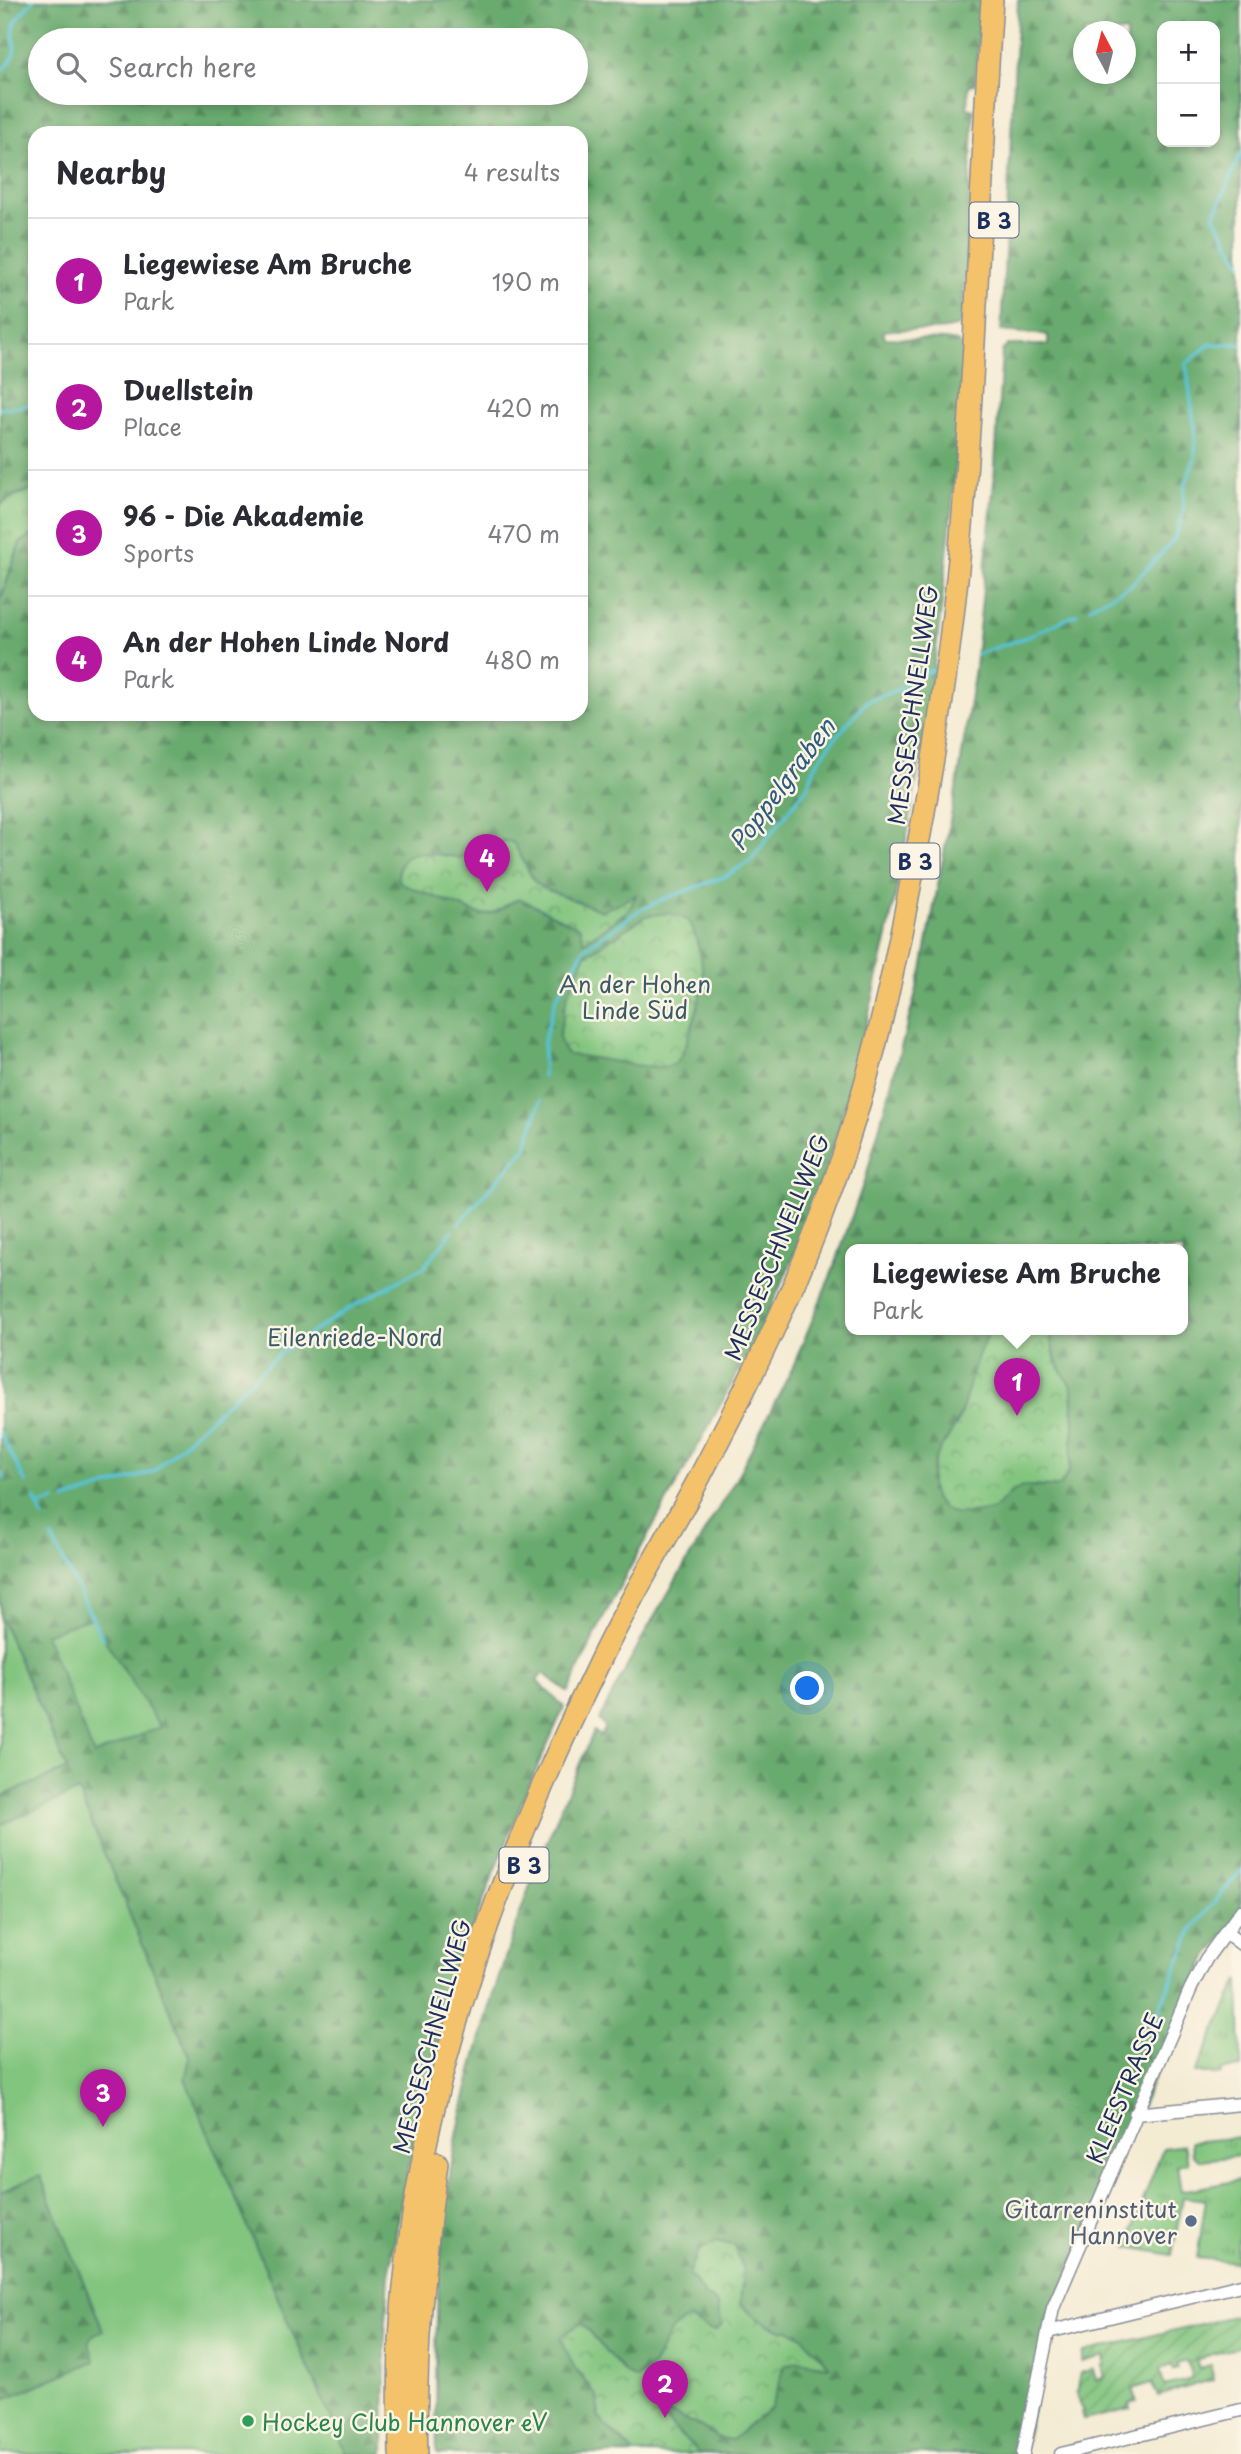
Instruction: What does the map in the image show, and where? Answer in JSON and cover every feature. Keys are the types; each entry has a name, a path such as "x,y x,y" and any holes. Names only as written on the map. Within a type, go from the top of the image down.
{"highway":[{"name":"MESSESCHNELLWEG","path":"400,2454 400,2337 409,2241 424,2157 462,2004 523,1831 600,1661 768,1343 831,1191 883,1017 923,819 947,657 961,533 969,439 992,0"},
{"name":"MESSESCHNELLWEG","path":"418,2454 416,2404 420,2316 437,2160 456,2077 503,1921 534,1837 612,1666 776,1360 842,1195 872,1105 896,1018 936,820 964,632 983,439 1005,0"}],"street":[{"name":"KLEESTRASSE","path":"1023,2454 1053,2308 1191,1988 1206,1959 1241,1911"},
{"path":"1226,1932 1241,1944"},
{"path":"1135,2114 1241,2104"},
{"path":"1048,2332 1241,2285"},
{"path":"1061,2454 1241,2410"}],"green space":[{"name":"Eilenriede-Nord","path":"0,0 981,0 975,84 969,85 967,108 974,110 962,319 958,326 949,328 883,331 885,338 945,340 957,342 964,349 951,513 933,675 907,837 873,997 827,1165 804,1230 772,1304 708,1428 611,1602 568,1692 543,1673 537,1681 564,1707 524,1797 462,1955 421,2108 402,2198 389,2276 385,2337 384,2454 347,2454 185,2079 190,2058 78,1791 0,1825 0,1797 67,1769 0,1617 0,601 20,543 28,538 28,721 588,721 588,126 28,126 28,491 13,496 0,505","holes":["503,841 512,842 534,881 542,888 602,911 635,896 580,928 521,899 495,912 482,915 404,885 399,880 400,867 405,859 413,854 468,856 484,852","646,916 703,975 697,1010 682,1054 582,1055 585,956"]},
{"path":"1018,0 1241,0 1241,1911 1206,1959 1053,2308 1023,2454 699,2454 661,2415 667,2412 700,2426 717,2437 771,2408 785,2365 799,2361 828,2366 783,2331 759,2320 740,2303 743,2269 705,2295 717,2304 722,2325 715,2331 689,2318 671,2331 650,2369 635,2379 624,2372 581,2323 574,2367 597,2396 599,2418 635,2454 437,2454 437,2313 441,2243 450,2174 464,2101 483,2029 529,1888 594,1731 601,1736 605,1728 599,1720 647,1629 736,1479 792,1369 835,1265 867,1173 922,970 960,768 975,668 994,482 1002,351 1008,345 1048,345 1048,335 1001,331","holes":["845,1244 1188,1244 1188,1335 1049,1335 1056,1362 1072,1388 1074,1426 1069,1471 1060,1486 1020,1488 1007,1495 992,1509 930,1491 936,1458 954,1429 989,1335 845,1335"]},
{"path":"28,491 28,538 20,543 0,601 0,505 13,496"},
{"path":"503,841 513,842 534,881 542,888 602,911 636,895 629,910 584,942 580,928 521,899 495,912 482,915 404,885 398,880 400,867 412,854 468,856 484,852"},
{"name":"An der Hohen Linde Süd","path":"668,913 688,921 691,925 703,971 697,1009 680,1057 675,1063 655,1067 569,1055 564,1051 559,1037 567,996 585,956 646,916"},
{"path":"988,1335 1049,1335 1056,1362 1072,1388 1074,1426 1069,1471 1060,1486 1022,1487 1013,1491 993,1509 953,1513 937,1503 934,1497 931,1482 933,1466 958,1421"},
{"path":"0,1617 67,1769 0,1797"},
{"path":"91,1618 160,1727 94,1755 45,1634"},
{"path":"78,1791 190,2058 185,2079 347,2454 0,2454 0,2401 95,2361 88,2342 93,2335 103,2330 40,2175 0,2192 0,1825"},
{"path":"1239,1980 1241,2068 1221,2070 1221,2074 1212,2075 1195,2073"},
{"path":"1241,2137 1241,2156 1200,2160 1192,2154 1191,2142"},
{"path":"1184,2145 1188,2163 1177,2165 1181,2191 1241,2180 1241,2215 1236,2262 1197,2258 1206,2200 1183,2197 1172,2255 1128,2247 1163,2148"},
{"path":"40,2175 103,2330 95,2361 0,2401 0,2192"},
{"path":"717,2241 735,2246 743,2269 740,2304 759,2320 803,2337 829,2366 799,2361 785,2365 771,2408 731,2440 717,2437 700,2426 667,2412 662,2416 699,2454 635,2454 599,2418 597,2396 574,2367 560,2337 581,2323 624,2372 635,2379 650,2369 673,2329 689,2318 715,2331 722,2325 717,2304 705,2295 688,2274 699,2251"},
{"path":"1241,2314 1241,2346 1196,2359 1199,2368 1210,2365 1214,2379 1158,2396 1152,2383 1132,2389 1137,2402 1130,2404 1131,2409 1083,2420 1083,2411 1076,2392 1080,2373 1093,2369 1096,2380 1105,2377 1102,2366 1105,2365 1104,2356 1082,2362 1084,2352","holes":["1187,2361 1192,2379 1164,2386 1160,2369 1171,2365 1173,2370 1178,2369 1177,2364"]}],"waterway":[{"path":"0,71 8,65 14,53 16,21 33,0"},
{"path":"1241,153 1214,216 1241,263"},
{"name":"Poppelgraben","path":"1090,607 1131,585 1174,540 1183,512 1184,488 1195,457 1195,431 1186,364 1210,344 1241,344"},
{"path":"0,409 28,405"},
{"name":"Poppelgraben","path":"977,654 1024,638 1077,614"},
{"name":"Poppelgraben","path":"543,1076 544,1040 556,998 585,948 640,910 726,876 750,861 807,787 816,764 834,739 867,701 897,690 923,673 937,669"},
{"name":"Poppelgraben","path":"458,1224 526,1148 540,1101"},
{"name":"Poppelgraben","path":"65,1500 153,1472 279,1354 348,1309 424,1267 452,1231"},
{"path":"0,1433 26,1483"},
{"path":"0,1472 4,1479"},
{"name":"Poppelgraben","path":"34,1498 43,1517"},
{"name":"Poppelgraben","path":"38,1506 55,1501"},
{"path":"52,1538 103,1639"},
{"path":"1149,2034 1193,1928 1241,1871"}],"place":[{"name":"An der Hohen Linde Nord","path":"487,892"},
{"name":"Liegewiese Am Bruche","path":"1017,1416"},
{"name":"96 - Die Akademie","path":"103,2127"},
{"name":"Gitarreninstitut Hannover","path":"1191,2221"},
{"name":"Duellstein","path":"665,2418"},
{"name":"Hockey Club Hannover eV","path":"248,2421"}]}
